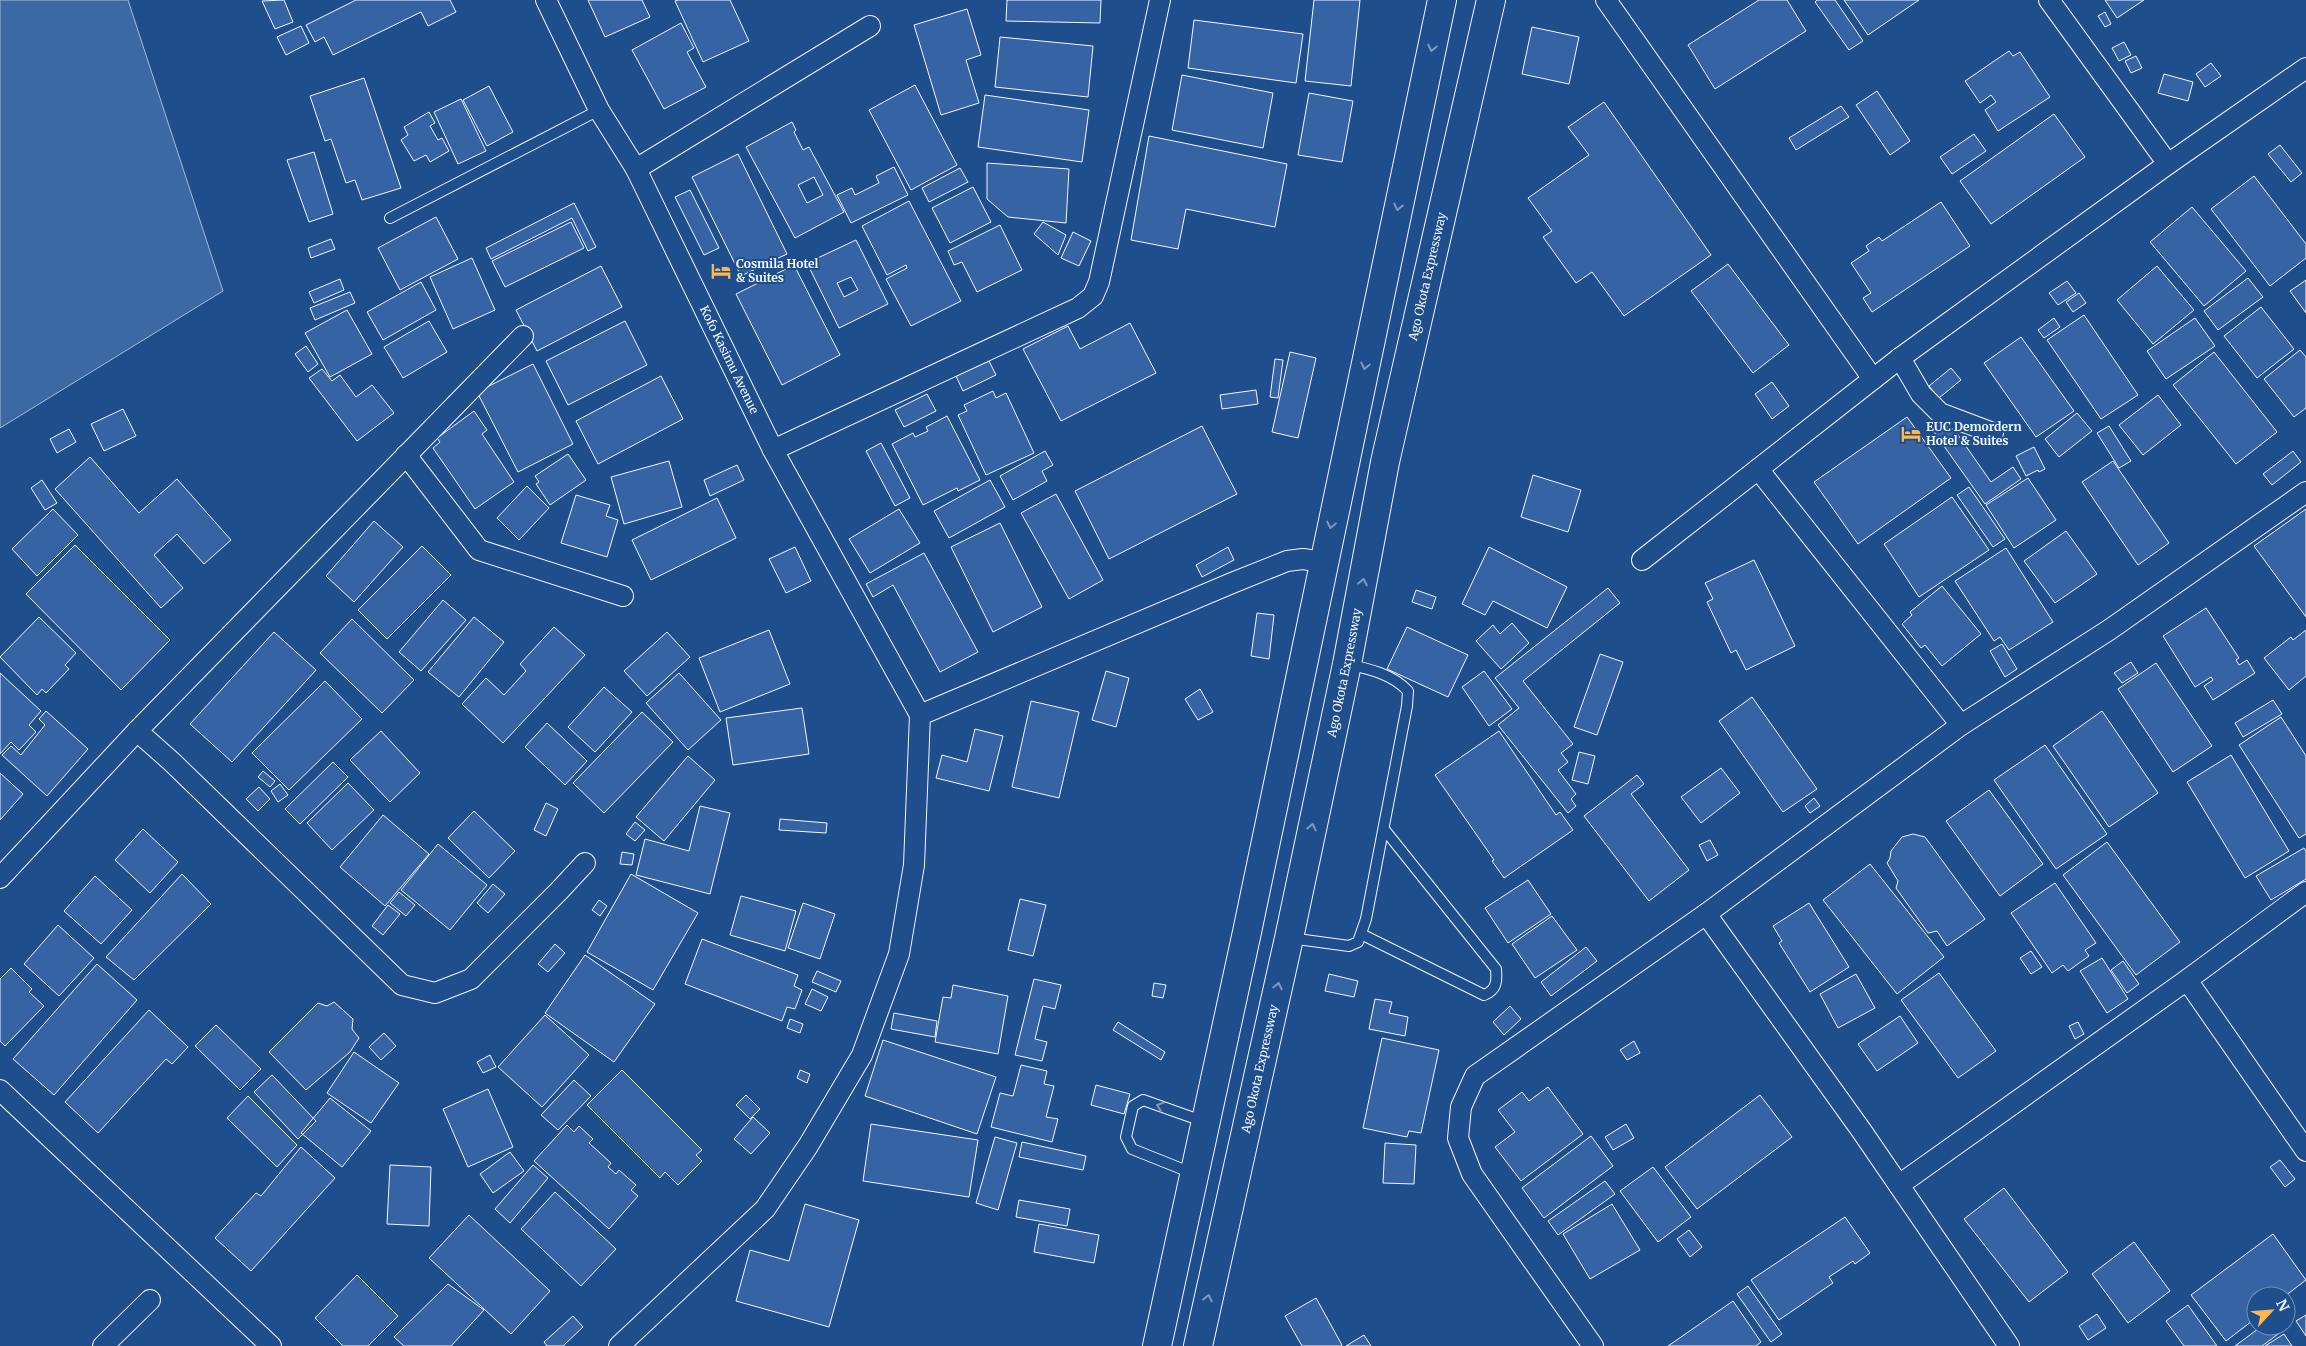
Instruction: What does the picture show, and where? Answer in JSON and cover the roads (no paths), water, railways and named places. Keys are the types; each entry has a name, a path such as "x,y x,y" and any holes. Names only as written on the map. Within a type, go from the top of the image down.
{"main road":[{"path":"1158,1346 1442,0"},
{"name":"Ago Okota Expressway","path":"1198,1346 1289,938 1347,664 1385,462 1492,0"}],"street":[{"path":"774,450 1078,308 1093,296 1099,282 1160,0"},
{"path":"1606,0 1873,379"},
{"path":"2049,0 2168,164"},
{"name":"Kofo Kasimu Avenue","path":"547,1 599,110 636,169 774,450 920,715"},
{"path":"636,169 870,26"},
{"path":"1642,560 1900,358 2168,164 2306,68"},
{"path":"0,878 137,731 523,336"},
{"path":"1900,358 1921,394 1940,413 1994,433"},
{"path":"406,455 479,550 623,596"},
{"path":"1758,469 1961,725"},
{"path":"1589,1345 1472,1174 1458,1138 1461,1107 1475,1076 1706,914 1961,725 2109,630 2306,492"},
{"path":"619,1346 765,1209 808,1146 862,1055 899,954 914,865 920,715 1287,561 1323,562"},
{"path":"137,731 172,762 402,985 435,993 471,979 560,891 585,863"},
{"path":"1899,1185 2187,980 2306,892"},
{"path":"1706,914 1899,1185 2009,1346"},
{"path":"2187,980 2306,1151"},
{"path":"0,1090 271,1346"},
{"path":"103,1346 150,1300"}],"lane":[{"path":"390,218 599,110"},
{"path":"1289,938 1349,946 1358,942 1362,934 1384,829 1407,706 1408,691 1400,683 1373,670 1347,664"},
{"path":"1362,934 1484,995 1494,989 1497,981 1496,969 1384,829"},
{"path":"1195,1174 1132,1149 1126,1138 1133,1106 1143,1100 1206,1122"}],"water":[{"path":"0,0 128,0 223,291 0,428"}],"place":[{"name":"Cosmila Hotel & Suites","path":"721,271"},
{"name":"EUC Demordern Hotel & Suites","path":"1911,434"}]}
